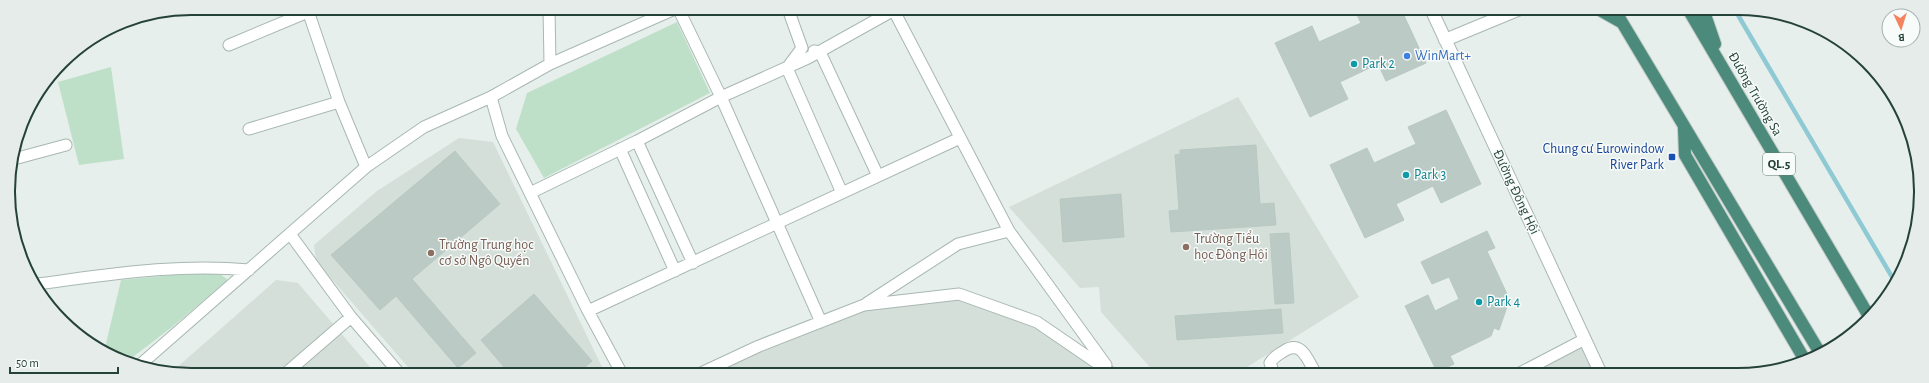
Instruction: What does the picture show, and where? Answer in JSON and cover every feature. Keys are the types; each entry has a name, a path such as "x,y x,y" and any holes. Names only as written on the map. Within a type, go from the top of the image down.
{"highway":[{"path":"1609,15 1621,22"},
{"path":"1617,15 1818,349"},
{"name":"Đường Trường Sa","path":"1691,15 1866,312"},
{"path":"1705,15 1725,71"},
{"path":"1684,127 1685,155 1802,356"}],"street":[{"path":"229,45 297,15"},
{"path":"310,15 339,102 366,167"},
{"path":"549,15 550,64"},
{"path":"144,361 366,167 424,127 491,97 550,64 662,15"},
{"path":"681,15 721,97 776,224 821,322"},
{"path":"790,15 802,48"},
{"path":"530,193 637,141 721,97 820,52 885,15"},
{"path":"897,15 1009,231 1108,368"},
{"name":"Đường Đông Hội","path":"1434,15 1598,368"},
{"path":"1445,40 1505,15"},
{"path":"787,68 802,48"},
{"path":"802,48 820,52"},
{"path":"820,52 878,176"},
{"path":"787,68 842,193"},
{"path":"491,97 502,136 588,312 619,368"},
{"path":"249,129 339,102"},
{"path":"588,312 960,138"},
{"path":"637,141 693,262"},
{"path":"18,158 66,146"},
{"path":"620,149 674,271"},
{"path":"712,368 759,346 864,305 958,244 1009,231"},
{"path":"290,234 351,317 395,368"},
{"path":"41,283 122,273 189,268 223,267 249,270"},
{"path":"864,305 960,294 1037,322 1105,368"},
{"path":"292,368 351,317"},
{"path":"1529,368 1585,339"},
{"path":"1272,368 1270,363 1272,358 1289,347 1295,346 1300,348 1312,368"}],"shaded area":[{"name":"Trường Tiểu học Đông Hội","path":"1238,97 1359,297 1246,368 1151,368 1101,312 1099,287 1080,288 1009,207"},
{"name":"Trường Trung học cơ sở Ngô Quyền","path":"459,138 493,142 603,368 409,368 316,261 314,245 377,191"},
{"path":"276,280 298,283 371,368 180,368 177,367"},
{"path":"959,294 1037,322 1104,368 713,368 864,305"},
{"path":"1585,339 1598,368 1534,368"}],"green space":[{"path":"677,22 710,93 544,178 516,129 527,93"},
{"path":"111,67 124,159 79,165 58,82"},
{"path":"194,273 220,274 228,280 172,327 132,358 106,346 121,280"}],"building":[{"name":"Park 2","path":"1357,15 1404,15 1426,63 1386,81 1378,64 1340,82 1348,99 1310,117 1275,43 1312,26 1319,42 1361,23"},
{"name":"Park 3","path":"1446,110 1481,184 1441,203 1433,186 1396,204 1404,220 1365,238 1330,165 1367,148 1374,163 1416,144 1408,127"},
{"path":"1256,145 1260,204 1274,203 1276,225 1171,232 1169,211 1179,210 1175,155 1180,154 1180,150"},
{"path":"455,151 500,204 412,279 476,353 458,368 396,296 380,310 331,255"},
{"path":"1121,194 1124,237 1063,242 1060,199"},
{"name":"Park 4","path":"1487,231 1495,248 1487,251 1507,294 1504,302 1508,304 1499,330 1494,328 1491,336 1450,356 1454,364 1446,368 1435,368 1405,306 1428,295 1435,311 1459,299 1449,277 1432,284 1421,262"},
{"path":"1289,233 1294,303 1275,304 1270,234"},
{"path":"534,294 592,361 584,368 505,368 481,340"},
{"path":"1281,309 1283,333 1177,340 1175,316"}],"waterway":[{"path":"1738,15 1892,277"}],"place":[{"name":"WinMart+","path":"1407,56"},
{"name":"Park 2","path":"1354,64"},
{"name":"Chung cư Eurowindow River Park","path":"1672,157"},
{"name":"Park 3","path":"1406,175"},
{"name":"Trường Tiểu học Đông Hội","path":"1186,247"},
{"name":"Trường Trung học cơ sở Ngô Quyền","path":"431,253"},
{"name":"Park 4","path":"1479,302"}]}
